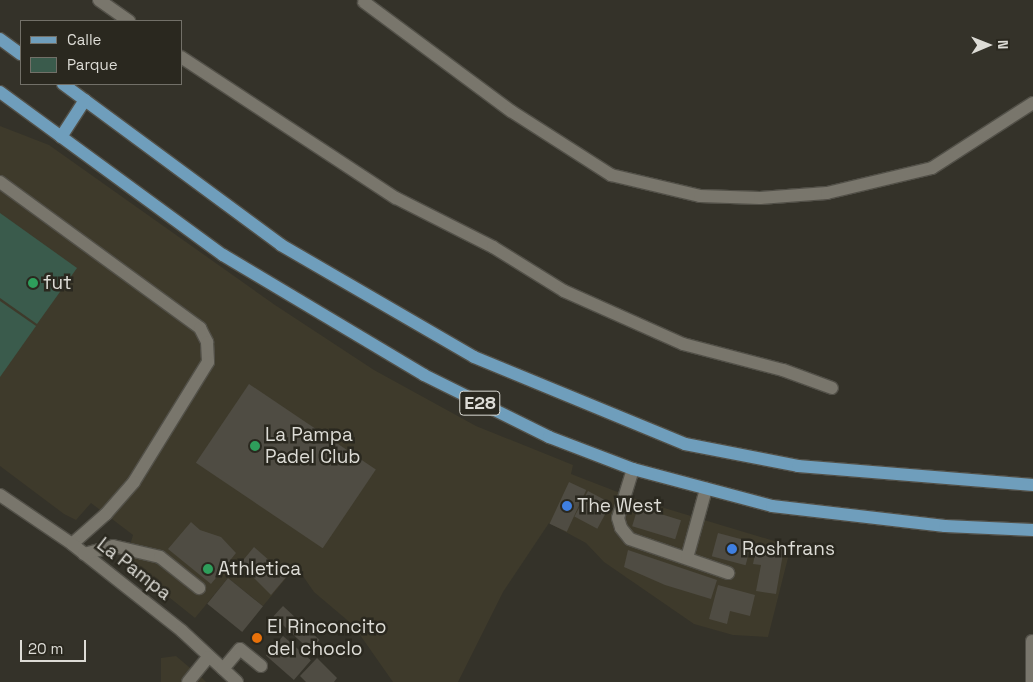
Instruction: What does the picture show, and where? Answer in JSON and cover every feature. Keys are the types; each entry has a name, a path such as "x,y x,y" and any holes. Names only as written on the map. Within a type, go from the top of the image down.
{"main road":[{"path":"0,39 20,53"},
{"name":"E28","path":"64,85 281,245 474,357 685,444 798,466 1033,485"},
{"name":"E28","path":"0,92 223,255 424,375 549,437 633,469 772,506 871,520 1033,530"},
{"path":"61,137 85,100"}],"street":[{"path":"99,0 128,20"},
{"path":"364,2 511,111 611,175 700,196 760,198 826,193 932,168 1033,103"},
{"path":"182,58 396,198 493,247 564,291 683,344 783,370 832,388"},
{"path":"0,182 200,328 207,342 208,362 134,482 106,514 72,544"},
{"path":"633,469 618,518 621,528 630,539 728,573"},
{"path":"687,558 706,489"},
{"name":"La Pampa","path":"0,495 72,544 182,631 236,682"},
{"path":"84,554 113,546 160,557 199,588"},
{"path":"1032,641 1032,682"},
{"path":"223,669 240,649 261,666"},
{"path":"188,682 208,657"}],"shaded area":[{"path":"0,126 49,145 275,305 374,370 476,426 573,465 571,474 641,501 791,546 768,637 733,635 694,624 604,562 586,543 549,523 503,592 458,682 393,682 353,625 314,592 296,566 263,606 228,578 195,618 125,562 133,535 91,503 76,520 64,514 0,466"},
{"path":"176,656 206,682 161,682 161,658"}],"green space":[{"name":"fut","path":"0,213 77,268 37,324 0,298"},
{"name":"fut","path":"0,301 36,326 0,377"}],"building":[{"path":"249,384 376,470 323,548 196,463"},
{"name":"The West","path":"569,482 586,490 567,532 550,524"},
{"path":"588,491 611,503 597,529 574,517"},
{"path":"638,507 681,520 675,539 632,526"},
{"name":"Athletica","path":"191,522 200,530 221,537 236,553 211,584 168,549"},
{"name":"Roshfrans","path":"718,533 752,542 746,565 712,556"},
{"path":"757,544 784,548 776,594 756,591 761,565 753,564"},
{"path":"254,547 287,576 271,595 240,564"},
{"path":"628,550 717,580 711,599 665,585 624,567"},
{"path":"228,578 263,606 242,632 207,604"},
{"path":"718,585 755,595 750,616 730,611 727,624 709,619"},
{"path":"283,606 320,640 310,650 273,616"},
{"path":"283,636 311,660 294,680 266,656"},
{"path":"317,658 337,678 334,682 306,682 300,676"}],"place":[{"name":"fut","path":"33,283"},
{"name":"La Pampa Padel Club","path":"255,446"},
{"name":"The West","path":"567,506"},
{"name":"Roshfrans","path":"732,549"},
{"name":"Athletica","path":"208,569"},
{"name":"El Rinconcito del choclo","path":"257,638"}]}
